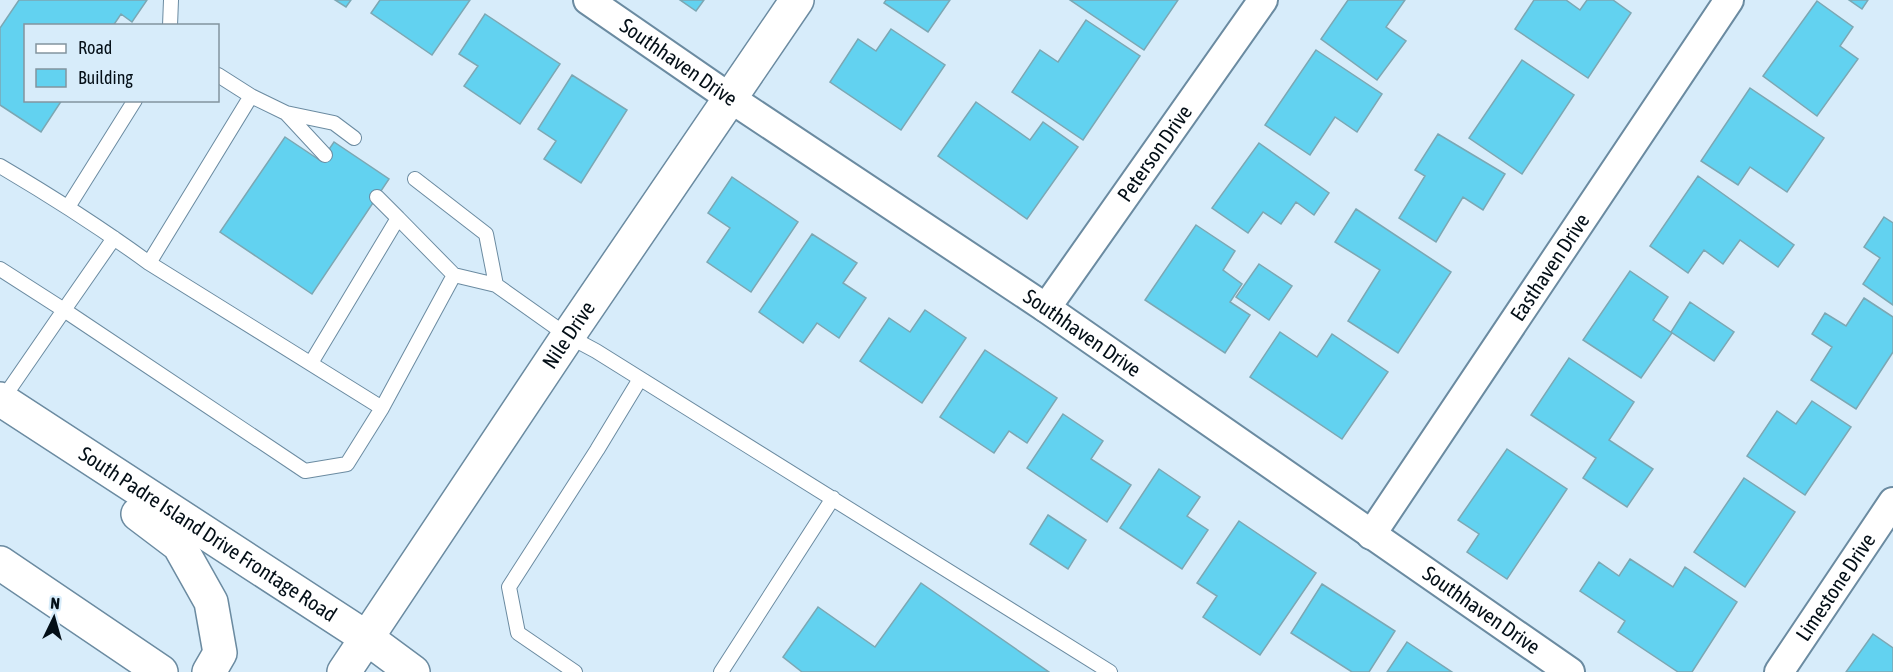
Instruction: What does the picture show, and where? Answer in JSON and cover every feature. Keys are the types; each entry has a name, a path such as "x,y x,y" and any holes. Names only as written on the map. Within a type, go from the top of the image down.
{"main road":[{"name":"Nile Drive","path":"344,672 796,0"},
{"name":"South Padre Island Drive Frontage Road","path":"3,401 368,638 413,672"},
{"path":"3,401 79,470 179,545 211,602 220,653 209,672"},
{"path":"0,563 161,672"}],"street":[{"name":"Southhaven Drive","path":"588,0 730,98 1046,308 1570,672"},
{"name":"Peterson Drive","path":"1046,308 1263,0"},
{"name":"Easthaven Drive","path":"1371,535 1729,0"},
{"name":"Limestone Drive","path":"1779,672 1893,502"}],"lane":[{"path":"170,24 171,0"},
{"path":"219,76 250,96 286,113 334,123 354,138"},
{"path":"149,263 250,96"},
{"path":"69,207 134,102"},
{"path":"286,113 326,155"},
{"path":"0,166 69,207 149,263 382,408"},
{"path":"415,178 486,234 496,285"},
{"path":"377,197 454,274 496,285 568,336 833,498 1110,672"},
{"path":"310,363 398,218"},
{"path":"3,401 114,238"},
{"path":"0,269 305,471 347,464 382,408 454,274"},
{"path":"575,672 518,633 509,587 640,379"},
{"path":"721,672 833,498"}],"building":[{"path":"19,0 147,0 132,22 121,14 114,24 24,24 24,102 61,102 41,132 0,105 0,28"},
{"path":"335,0 351,0 346,7"},
{"path":"380,0 470,0 432,55 371,13"},
{"path":"680,0 704,0 696,11"},
{"path":"886,0 950,0 928,32 884,3"},
{"path":"1070,0 1178,0 1144,50"},
{"path":"1348,0 1405,0 1386,27 1406,41 1377,80 1321,39"},
{"path":"1534,0 1566,0 1580,10 1587,0 1613,0 1631,13 1588,78 1515,29"},
{"path":"1849,0 1868,0 1862,9"},
{"path":"1817,1 1853,27 1840,46 1858,59 1817,116 1763,76"},
{"path":"485,14 560,64 520,124 464,86 478,66 459,54"},
{"path":"1086,20 1140,56 1083,140 1012,92 1040,50 1058,62"},
{"path":"891,29 945,65 901,130 830,82 858,39 876,51"},
{"path":"1316,50 1382,94 1357,132 1335,117 1310,155 1265,125"},
{"path":"1522,60 1574,95 1522,174 1469,138"},
{"path":"572,75 627,110 581,183 544,159 556,141 538,129"},
{"path":"1750,88 1824,138 1787,192 1750,167 1738,185 1701,161"},
{"path":"976,102 1030,140 1043,122 1078,147 1027,219 938,156"},
{"path":"1438,134 1505,174 1483,210 1463,197 1436,242 1399,218 1425,176 1415,170"},
{"path":"285,137 321,161 334,142 389,179 312,294 220,232"},
{"path":"1259,143 1329,193 1314,215 1296,202 1281,224 1263,212 1248,233 1212,208"},
{"path":"1698,176 1794,245 1778,267 1740,240 1723,264 1704,250 1688,273 1650,246"},
{"path":"732,177 798,222 751,292 707,262 730,228 708,213"},
{"path":"1356,209 1451,272 1398,353 1348,321 1380,270 1335,242"},
{"path":"1884,217 1893,223 1893,305 1863,284 1880,258 1864,247"},
{"path":"1196,225 1235,251 1223,270 1242,284 1230,302 1250,315 1225,353 1145,300"},
{"path":"812,234 857,263 843,283 866,298 839,338 817,323 803,343 759,312"},
{"path":"1259,264 1292,286 1269,320 1236,297"},
{"path":"1630,271 1668,297 1653,320 1672,333 1641,378 1583,340"},
{"path":"1864,298 1893,317 1893,352 1856,409 1811,380 1832,347 1812,334 1825,313 1846,326"},
{"path":"1690,302 1734,332 1714,361 1671,332"},
{"path":"925,310 966,338 922,403 860,361 889,318 910,332"},
{"path":"1280,332 1317,357 1332,334 1388,372 1342,439 1250,377"},
{"path":"985,350 1057,398 1027,443 1009,431 994,453 940,417"},
{"path":"1569,358 1634,402 1609,440 1653,469 1627,507 1583,478 1596,458 1531,415"},
{"path":"1812,401 1851,427 1805,495 1747,456 1777,411 1796,424"},
{"path":"1063,414 1103,441 1091,459 1131,485 1107,522 1027,468"},
{"path":"1507,449 1567,489 1507,579 1467,552 1479,534 1458,520"},
{"path":"1159,469 1200,497 1187,516 1208,530 1182,569 1120,528"},
{"path":"1744,478 1795,512 1745,587 1694,552"},
{"path":"1048,515 1086,540 1068,569 1030,544"},
{"path":"1239,521 1316,573 1260,655 1203,617 1217,596 1197,583"},
{"path":"1630,559 1673,587 1685,567 1737,602 1692,672 1678,672 1618,632 1625,621 1580,591 1599,562 1619,576"},
{"path":"921,583 1049,672 802,672 783,657 818,607 875,647"},
{"path":"1322,584 1395,631 1369,672 1352,672 1291,633"},
{"path":"1873,634 1893,648 1893,672 1846,672"},
{"path":"1407,642 1452,672 1387,672"}]}
